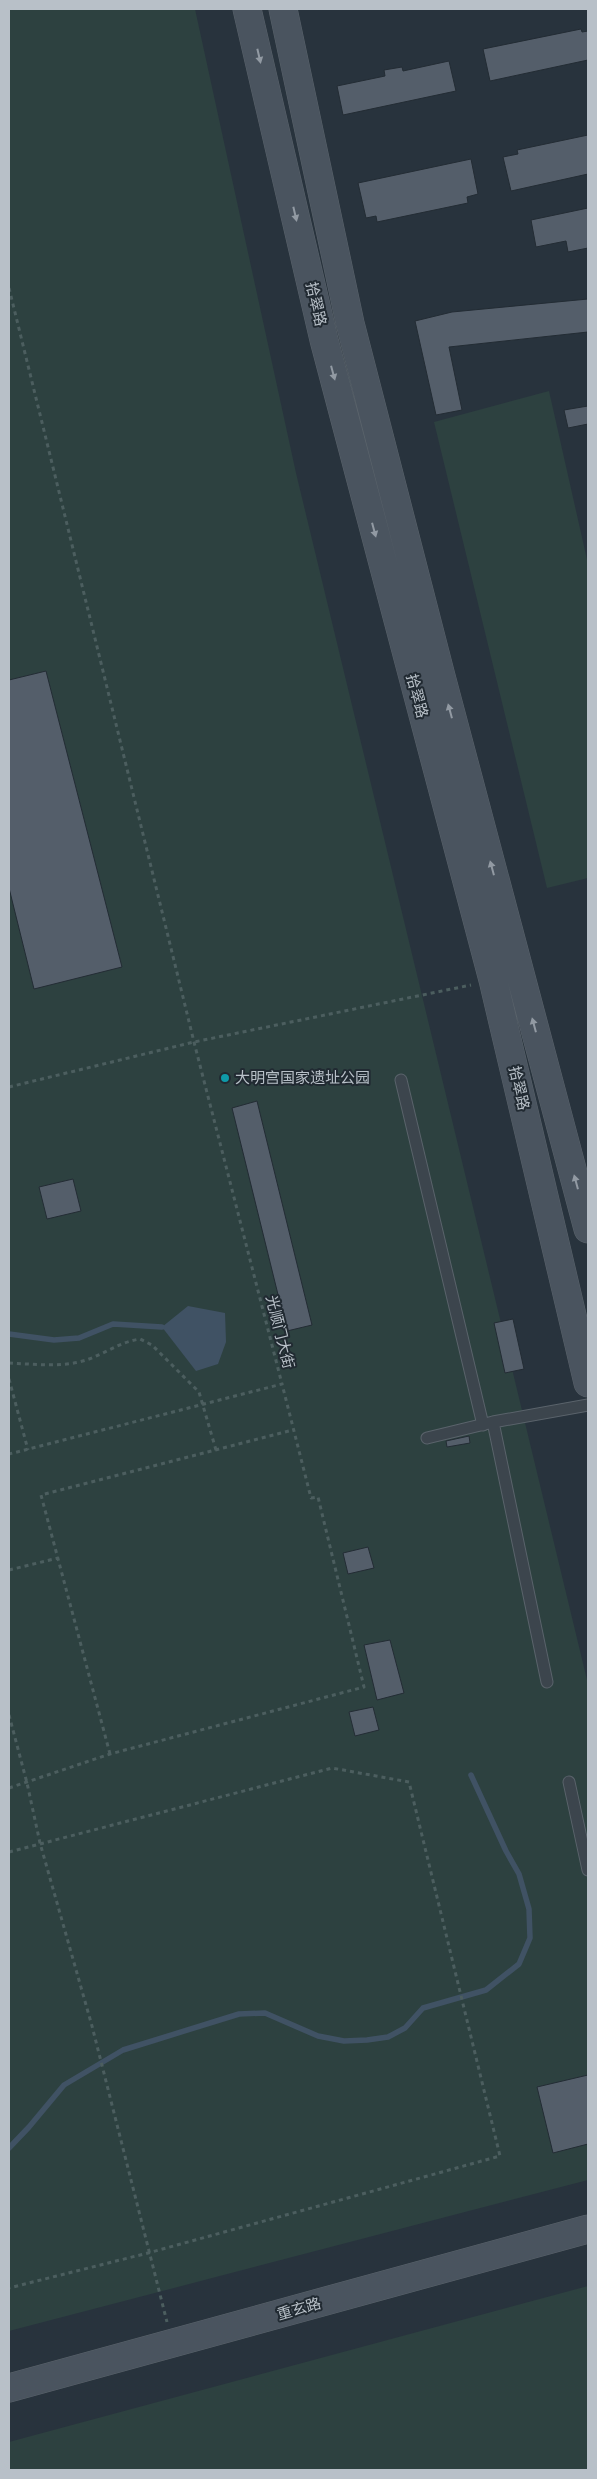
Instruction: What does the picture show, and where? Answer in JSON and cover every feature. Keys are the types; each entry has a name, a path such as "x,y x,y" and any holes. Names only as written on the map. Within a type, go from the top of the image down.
{"main road":[{"name":"拾翠路","path":"247,9 324,340 493,980 588,1383"},
{"name":"拾翠路","path":"283,9 350,323 438,666 588,1230"},
{"name":"重玄路","path":"9,2388 588,2229"}],"lane":[{"path":"401,1080 488,1424 547,1682"},
{"path":"427,1438 588,1405"},
{"path":"569,1782 588,1870"}],"path":[{"name":"光顺门大街","path":"9,288 194,1042 282,1384 9,1454"},
{"path":"9,1087 194,1042 493,980"},
{"path":"9,1363 56,1365 78,1362 102,1355 118,1344 140,1339 152,1345 191,1381 199,1392 216,1450"},
{"path":"9,1379 28,1450"},
{"path":"9,1788 110,1754 364,1686 318,1497 311,1498 282,1384"},
{"path":"110,1754 42,1495 293,1430"},
{"path":"9,1570 58,1558"},
{"path":"9,1715 40,1843 92,2026 148,2253 173,2344"},
{"path":"9,1852 332,1768 409,1782 500,2156 148,2253 9,2288"}],"green space":[{"name":"大明宫国家遗址公园","path":"9,9 195,9 296,473 588,1684 588,2180 9,2331"},
{"path":"549,391 588,564 588,878 547,888 434,422"},
{"path":"588,2286 588,2470 9,2470 9,2442"}],"water":[{"path":"188,1306 225,1313 226,1342 218,1364 196,1371 162,1327"}],"building":[{"path":"581,29 582,32 588,31 588,60 490,81 483,49"},
{"path":"449,61 456,91 343,115 337,86 385,76 384,70 402,67 403,71"},
{"path":"588,135 588,174 511,191 503,157 518,154 517,150"},
{"path":"471,159 478,194 467,197 468,203 377,222 376,216 366,218 358,183"},
{"path":"588,208 588,248 568,252 566,241 536,247 531,220"},
{"path":"588,299 588,332 449,347 462,410 436,415 415,321 452,312"},
{"path":"588,406 588,424 568,428 564,410"},
{"path":"46,671 122,967 34,989 9,888 9,680"},
{"path":"257,1101 312,1325 287,1331 232,1108"},
{"path":"73,1179 81,1211 47,1219 39,1187"},
{"path":"513,1319 524,1369 505,1373 494,1323"},
{"path":"469,1436 470,1443 447,1447 446,1441"},
{"path":"368,1547 374,1568 348,1574 343,1553"},
{"path":"390,1640 404,1693 377,1700 364,1645"},
{"path":"373,1707 379,1730 355,1736 349,1712"},
{"path":"588,2075 588,2144 553,2153 537,2087"}],"waterway":[{"path":"9,1334 54,1340 79,1338 113,1324 162,1327"},
{"path":"9,2148 64,2085 123,2050 239,2014 265,2013 318,2036 344,2041 388,2037 405,2028 423,2008 486,1990 519,1964 530,1938 529,1909 519,1874 506,1851 471,1775"}],"place":[{"name":"大明宫国家遗址公园","path":"225,1078"}]}
